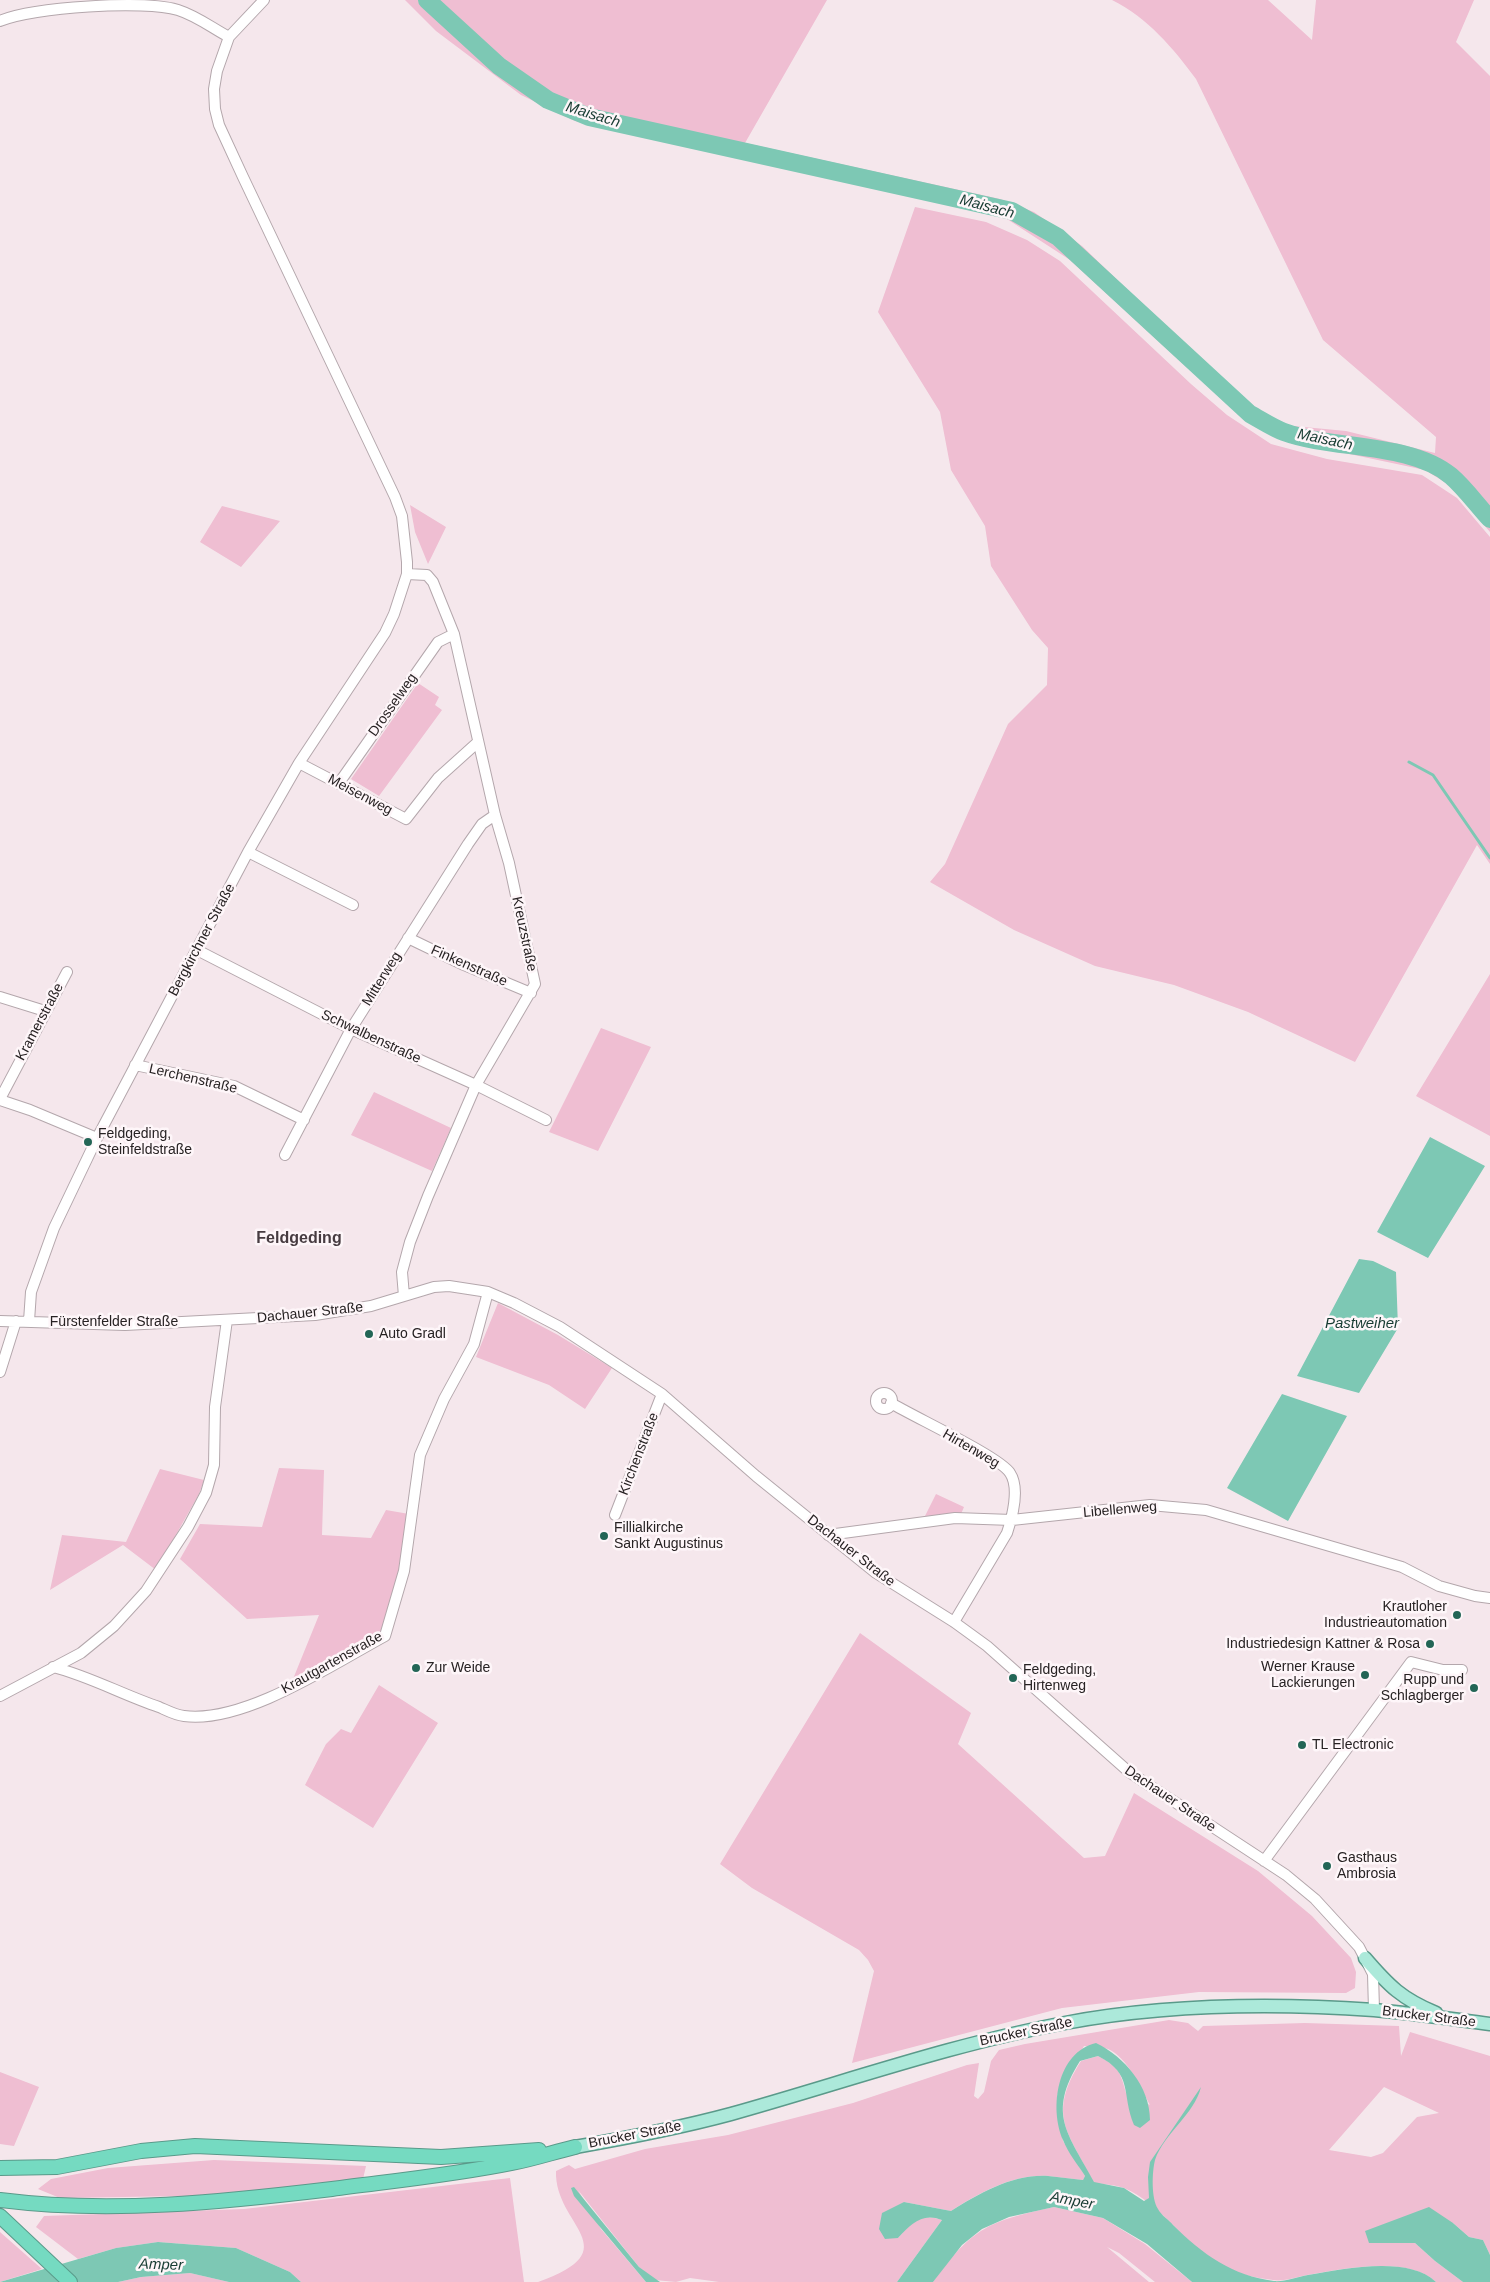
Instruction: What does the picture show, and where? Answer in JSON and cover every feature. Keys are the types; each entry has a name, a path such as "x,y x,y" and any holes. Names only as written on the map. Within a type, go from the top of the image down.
{"highway":[{"path":"0,2168 57,2167 140,2151 195,2146 441,2157 575,2147"},
{"path":"0,2200 60,2206 180,2203 269,2196 434,2176 513,2163 575,2147"},
{"path":"0,2216 70,2282"}],"main road":[{"path":"1365,1958 1389,1986 1403,1998 1455,2020"},
{"name":"Brucker Straße","path":"575,2147 639,2136 729,2114 972,2044 1065,2023 1121,2014 1206,2008 1259,2007 1374,2010 1490,2024"}],"street":[{"path":"0,21 11,16 53,10 139,4 179,10 201,20 229,37 264,0"},
{"name":"Bergkirchner Straße","path":"29,1321 31,1292 54,1228 96,1138 248,852 299,763 385,633 402,595 407,574 406,540 402,516 395,497 220,125 215,109 214,89 219,63 229,37"},
{"name":"Kreuzstraße","path":"404,1296 402,1272 410,1242 476,1085 535,984 509,863 494,814 454,634 433,582 428,575 407,574"},
{"name":"Drosselweg","path":"339,784 438,642 454,634"},
{"name":"Meisenweg","path":"299,763 406,820 438,778 478,742"},
{"name":"Mitterweg","path":"285,1155 351,1029 482,824 494,814"},
{"path":"248,852 353,904"},
{"name":"Finkenstraße","path":"408,938 531,993"},
{"name":"Schwalbenstraße","path":"197,950 351,1029 476,1085 546,1120"},
{"name":"Kramerstraße","path":"0,1099 67,972"},
{"path":"0,997 45,1011"},
{"name":"Lerchenstraße","path":"135,1065 234,1086 304,1120"},
{"path":"0,1099 96,1138"},
{"name":"Dachauer Straße","path":"227,1320 348,1311 442,1287 488,1292 560,1327 662,1394 828,1535 876,1573 954,1622 987,1646 1129,1772 1286,1875 1315,1899 1358,1947 1365,1958 1373,1974 1374,2010"},
{"name":"Krautgartenstraße","path":"53,1667 74,1672 103,1687 184,1716 227,1713 263,1701 385,1636 404,1571 420,1455 444,1399 474,1344 488,1292"},
{"path":"0,1696 81,1653 114,1626 146,1591 188,1527 206,1493 214,1465 215,1407 227,1320"},
{"name":"Fürstenfelder Straße","path":"0,1321 125,1325 227,1320"},
{"path":"0,1372 16,1321"},
{"name":"Kirchenstraße","path":"615,1515 662,1394"},
{"name":"Hirtenweg","path":"891,1403 994,1459 1010,1473 1014,1487 1012,1520 1007,1533 954,1622"},
{"name":"Libellenweg","path":"828,1535 954,1518 1012,1520 1150,1505 1206,1510 1402,1567 1439,1586 1490,1598"},
{"path":"1264,1860 1411,1662 1443,1670 1462,1670"}],"shaded area":[{"path":"405,0 827,0 745,143 1000,199 1034,212 1082,246 1246,404 1283,425 1346,431 1435,453 1436,437 1323,340 1196,79 1159,35 1125,7 1112,0 1268,0 1312,40 1316,0 1474,0 1456,42 1490,76 1490,532 1451,486 1425,470 1302,444 1253,423 1192,372 1070,260 1007,219 735,155 575,121 521,95 436,31"},
{"path":"915,207 986,222 1027,240 1060,261 1191,384 1227,415 1271,444 1327,459 1422,475 1457,498 1490,537 1490,864 1477,845 1355,1062 1248,1012 1174,985 1095,966 1014,930 930,882 945,864 1008,724 1047,685 1048,648 1032,630 991,566 985,526 951,470 940,412 878,312"},
{"path":"410,505 446,527 428,564 415,532"},
{"path":"222,506 280,521 241,567 200,542"},
{"path":"418,683 439,697 435,705 442,710 379,796 351,779"},
{"path":"1490,974 1490,1136 1416,1096"},
{"path":"601,1028 651,1047 598,1151 549,1132"},
{"path":"374,1092 451,1128 432,1171 351,1135"},
{"path":"498,1303 558,1335 612,1368 585,1409 549,1385 476,1357"},
{"path":"279,1468 324,1470 322,1535 371,1538 386,1510 409,1514 403,1573 385,1635 293,1679 319,1615 247,1619 180,1559 200,1524 262,1527"},
{"path":"160,1469 204,1480 199,1494 156,1570 123,1545 50,1590 62,1535 126,1542"},
{"path":"936,1494 964,1507 961,1514 925,1516"},
{"path":"860,1633 971,1713 958,1744 1084,1858 1105,1856 1134,1793 1258,1871 1312,1916 1351,1958 1356,1972 1355,1988 1346,1993 1199,1992 1062,2008 852,2063 874,1971 868,1960 859,1950 752,1888 720,1864"},
{"path":"379,1685 438,1723 373,1828 305,1785 326,1744 341,1729 351,1733"},
{"path":"1169,2020 1188,2023 1198,2031 1203,2026 1305,2023 1399,2026 1401,2056 1410,2032 1490,2056 1490,2255 1483,2240 1469,2237 1453,2223 1369,2243 1415,2243 1463,2282 1436,2282 1424,2274 1392,2266 1356,2267 1286,2280 1266,2279 1225,2267 1206,2256 1138,2195 1124,2188 1094,2183 1070,2137 1063,2111 1070,2080 1081,2061 1098,2056 1105,2060 1118,2070 1126,2093 1150,2105 1133,2074 1115,2053 1108,2049 1084,2046 1057,2095 1063,2141 1085,2176 1083,2180 1035,2176 1009,2181 985,2191 951,2211 904,2202 898,2238 917,2220 928,2217 942,2220 897,2282 719,2282 690,2278 676,2282 655,2280 639,2267 578,2190 601,2229 646,2282 538,2282 565,2270 580,2258 584,2247 581,2235 565,2207 558,2190 556,2171 569,2165 575,2169 645,2149 728,2135 853,2103 967,2065 979,2063 974,2096 978,2099 984,2092 991,2061 999,2050","holes":["1384,2087 1439,2113 1417,2117 1383,2153 1371,2157 1329,2150"]},
{"path":"0,2072 39,2087 14,2146 0,2144"},
{"path":"214,2160 366,2166 363,2179 315,2186 187,2196 60,2198 38,2189 51,2179 108,2168"},
{"path":"510,2178 524,2282 301,2282 290,2272 236,2248 158,2242 116,2248 78,2259 36,2227 44,2216 244,2209"},
{"path":"1054,2207 1103,2218 1145,2244 1192,2282 1155,2282 1119,2253 1107,2247 1149,2282 933,2282 960,2249 984,2229 1013,2217"},
{"path":"0,2232 42,2269 0,2282"},
{"path":"190,2273 229,2282 118,2282 141,2277"}],"water":[{"path":"1430,1137 1485,1166 1428,1258 1377,1232"},
{"name":"Pastweiher","path":"1359,1259 1373,1261 1396,1272 1398,1328 1359,1393 1297,1376"},
{"path":"1282,1394 1347,1416 1288,1521 1227,1488"},
{"name":"Amper","path":"1096,2043 1117,2056 1134,2074 1146,2096 1150,2120 1140,2128 1134,2125 1122,2078 1109,2063 1098,2056 1080,2061 1064,2096 1063,2110 1065,2124 1070,2137 1094,2182 1124,2188 1144,2201 1149,2198 1148,2177 1150,2162 1201,2087 1186,2115 1165,2141 1155,2160 1153,2171 1153,2192 1159,2211 1184,2236 1207,2254 1232,2269 1274,2281 1356,2267 1392,2266 1424,2274 1436,2282 1192,2282 1147,2244 1103,2218 1054,2207 1009,2217 982,2229 962,2245 933,2282 897,2282 942,2220 929,2217 923,2218 912,2224 898,2238 885,2239 879,2229 882,2213 904,2202 951,2211 985,2191 1022,2178 1048,2176 1083,2180 1085,2176 1063,2140 1057,2113 1057,2098 1065,2069 1072,2057 1083,2048"},
{"path":"574,2187 639,2267 660,2282 646,2282 574,2196 571,2188"},
{"path":"1429,2207 1453,2223 1469,2237 1483,2240 1490,2255 1490,2282 1463,2282 1415,2243 1369,2243 1365,2231"},
{"name":"Amper","path":"158,2242 236,2248 290,2272 301,2282 229,2282 190,2273 141,2277 118,2282 0,2282 116,2248"}],"waterway":[{"name":"Maisach","path":"427,0 499,66 548,100 589,117 1012,211 1058,237 1250,414 1271,426 1304,438 1393,452 1414,457 1434,465 1451,476 1490,519"},
{"path":"1409,762 1433,775 1490,858"}],"place":[{"name":"Feldgeding, Steinfeldstraße","path":"88,1142"},
{"name":"Auto Gradl","path":"369,1334"},
{"name":"Fillialkirche Sankt Augustinus","path":"604,1536"},
{"name":"Krautloher Industrieautomation","path":"1457,1615"},
{"name":"Industriedesign Kattner & Rosa","path":"1430,1644"},
{"name":"Zur Weide","path":"416,1668"},
{"name":"Werner Krause Lackierungen","path":"1365,1675"},
{"name":"Feldgeding, Hirtenweg","path":"1013,1678"},
{"name":"Rupp und Schlagberger","path":"1474,1688"},
{"name":"TL Electronic","path":"1302,1745"},
{"name":"Gasthaus Ambrosia","path":"1327,1866"}],"district":[{"name":"Feldgeding","path":"299,1239"}]}
